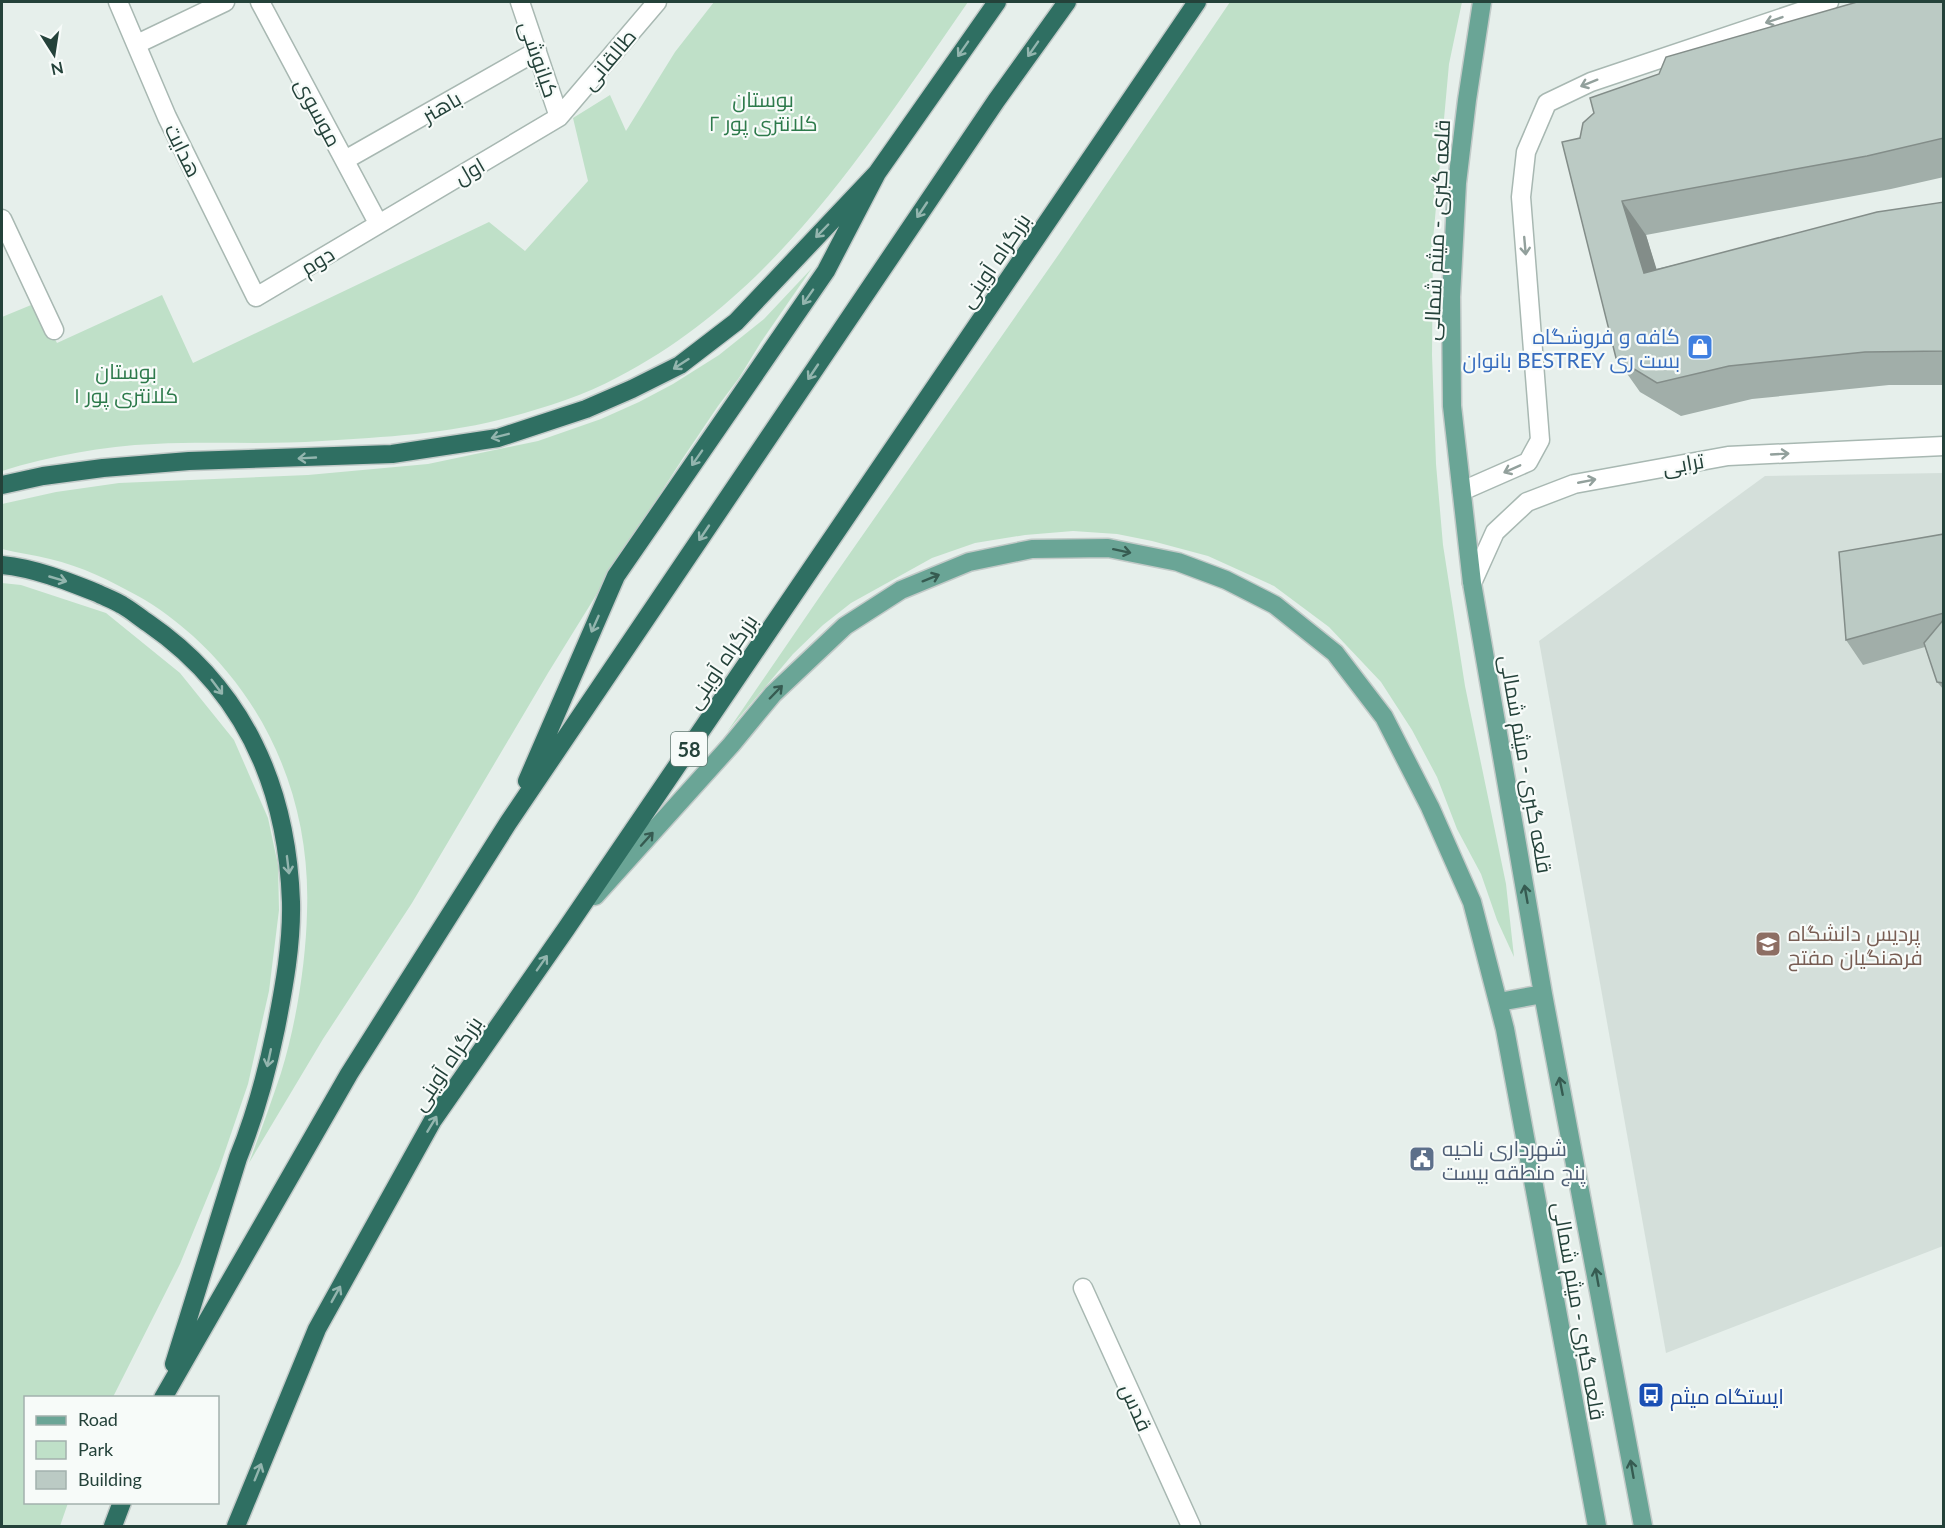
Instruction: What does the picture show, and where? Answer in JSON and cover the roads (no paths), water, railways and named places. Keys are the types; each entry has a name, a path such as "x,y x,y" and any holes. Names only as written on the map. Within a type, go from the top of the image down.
{"highway":[{"path":"508,823 616,576 826,271 877,173 997,2"},
{"path":"164,1396 349,1074 508,823 996,101 1066,2"},
{"name":"بزرگراه آوینی","path":"236,1527 317,1329 433,1120 566,929 1197,2"},
{"path":"2,486 43,476 103,468 189,461 392,454 498,438 586,409 680,365 736,322 877,173"},
{"path":"2,565 65,580 120,603 169,638 212,680 248,730 269,777 281,820 289,866 291,904 288,958 279,1015 268,1067 249,1130 238,1158 164,1396"}],"main road":[{"name":"قلعه گبری - میثم شمالی","path":"1482,2 1457,183 1451,297 1452,406 1472,583 1543,994 1643,1527"},
{"name":"قلعه گبری - میثم شمالی","path":"566,929 731,745 773,694 845,626 901,590 969,562 1032,549 1108,548 1178,562 1226,580 1275,605 1335,653 1384,717 1430,807 1472,902 1499,1002 1597,1527"},
{"path":"1499,1002 1543,994"}],"street":[{"name":"هدایت","path":"118,2 167,117 256,297"},
{"path":"136,44 225,2"},
{"name":"موسوی","path":"260,2 378,223"},
{"name":"کیانوشی","path":"520,2 559,117"},
{"name":"طالقانی","path":"559,117 657,2"},
{"path":"1462,491 1528,462 1540,440 1521,197 1527,152 1547,103 1591,82 1829,2"},
{"name":"باهنر","path":"345,160 537,51"},
{"name":"اول","path":"378,223 559,117"},
{"path":"2,219 54,330"},
{"name":"دوم","path":"256,297 378,223"},
{"name":"ترابی","path":"1472,583 1494,532 1527,502 1574,484 1728,456 1944,446"},
{"name":"قدس","path":"1083,1287 1191,1527"}],"place":[{"name":"کافه و فروشگاه بانوان BESTREY بست ری","path":"1700,347"},
{"name":"پردیس دانشگاه فرهنگیان مفتح","path":"1768,944"},
{"name":"شهرداری ناحیه پنج منطقه بیست","path":"1422,1159"},
{"name":"ایستگاه میثم","path":"1651,1395"}],"park label":[{"name":"بوستان کلانتری پور ۲","path":"763,110"},
{"name":"بوستان کلانتری پور ۱","path":"126,382"}]}
